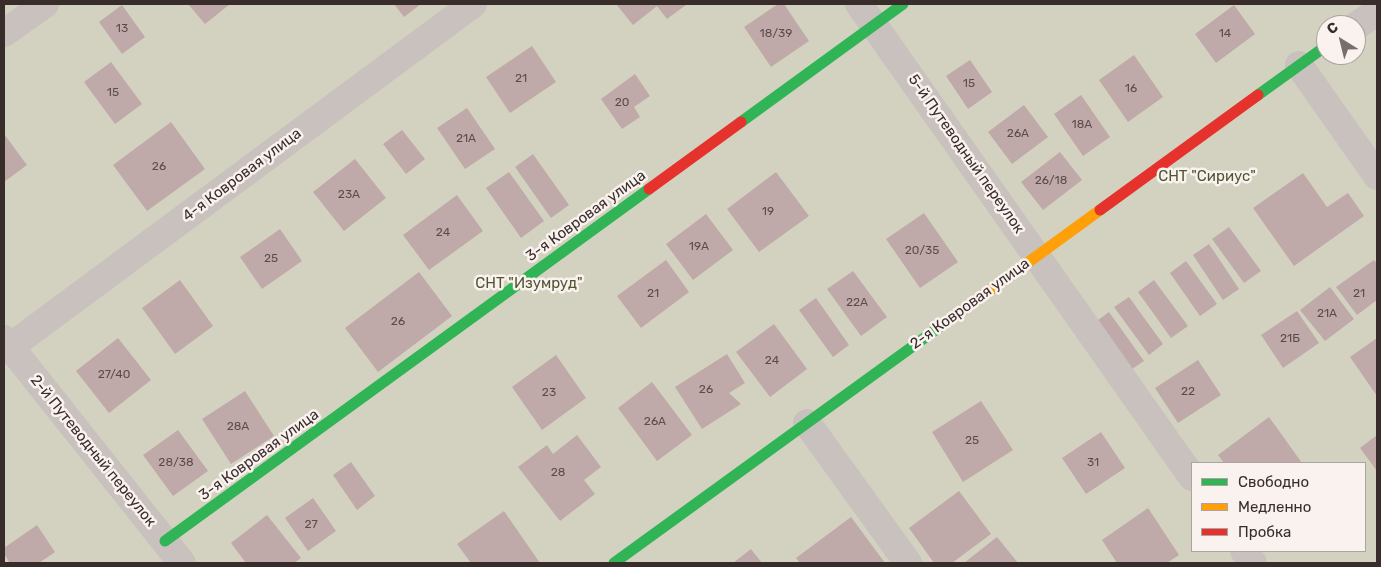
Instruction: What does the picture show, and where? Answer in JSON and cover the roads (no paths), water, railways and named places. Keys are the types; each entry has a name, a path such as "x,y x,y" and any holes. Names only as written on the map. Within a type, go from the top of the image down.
{"street":[{"path":"4,33 45,4"},
{"name":"4-я Ковровая улица","path":"7,343 473,4"},
{"name":"5-й Путеводный переулок","path":"859,4 1191,476"},
{"name":"3-я Ковровая улица","path":"165,541 903,4"},
{"path":"1366,19 1377,12"},
{"name":"2-я Ковровая улица","path":"614,563 1316,53"},
{"path":"1299,65 1377,176"},
{"name":"2-й Путеводный переулок","path":"7,343 182,563"},
{"path":"807,423 908,563"},
{"path":"1245,552 1253,563"}],"park label":[{"name":"СНТ \"Сириус\"","path":"1207,177"},
{"name":"СНТ \"Изумруд\"","path":"529,284"}]}
